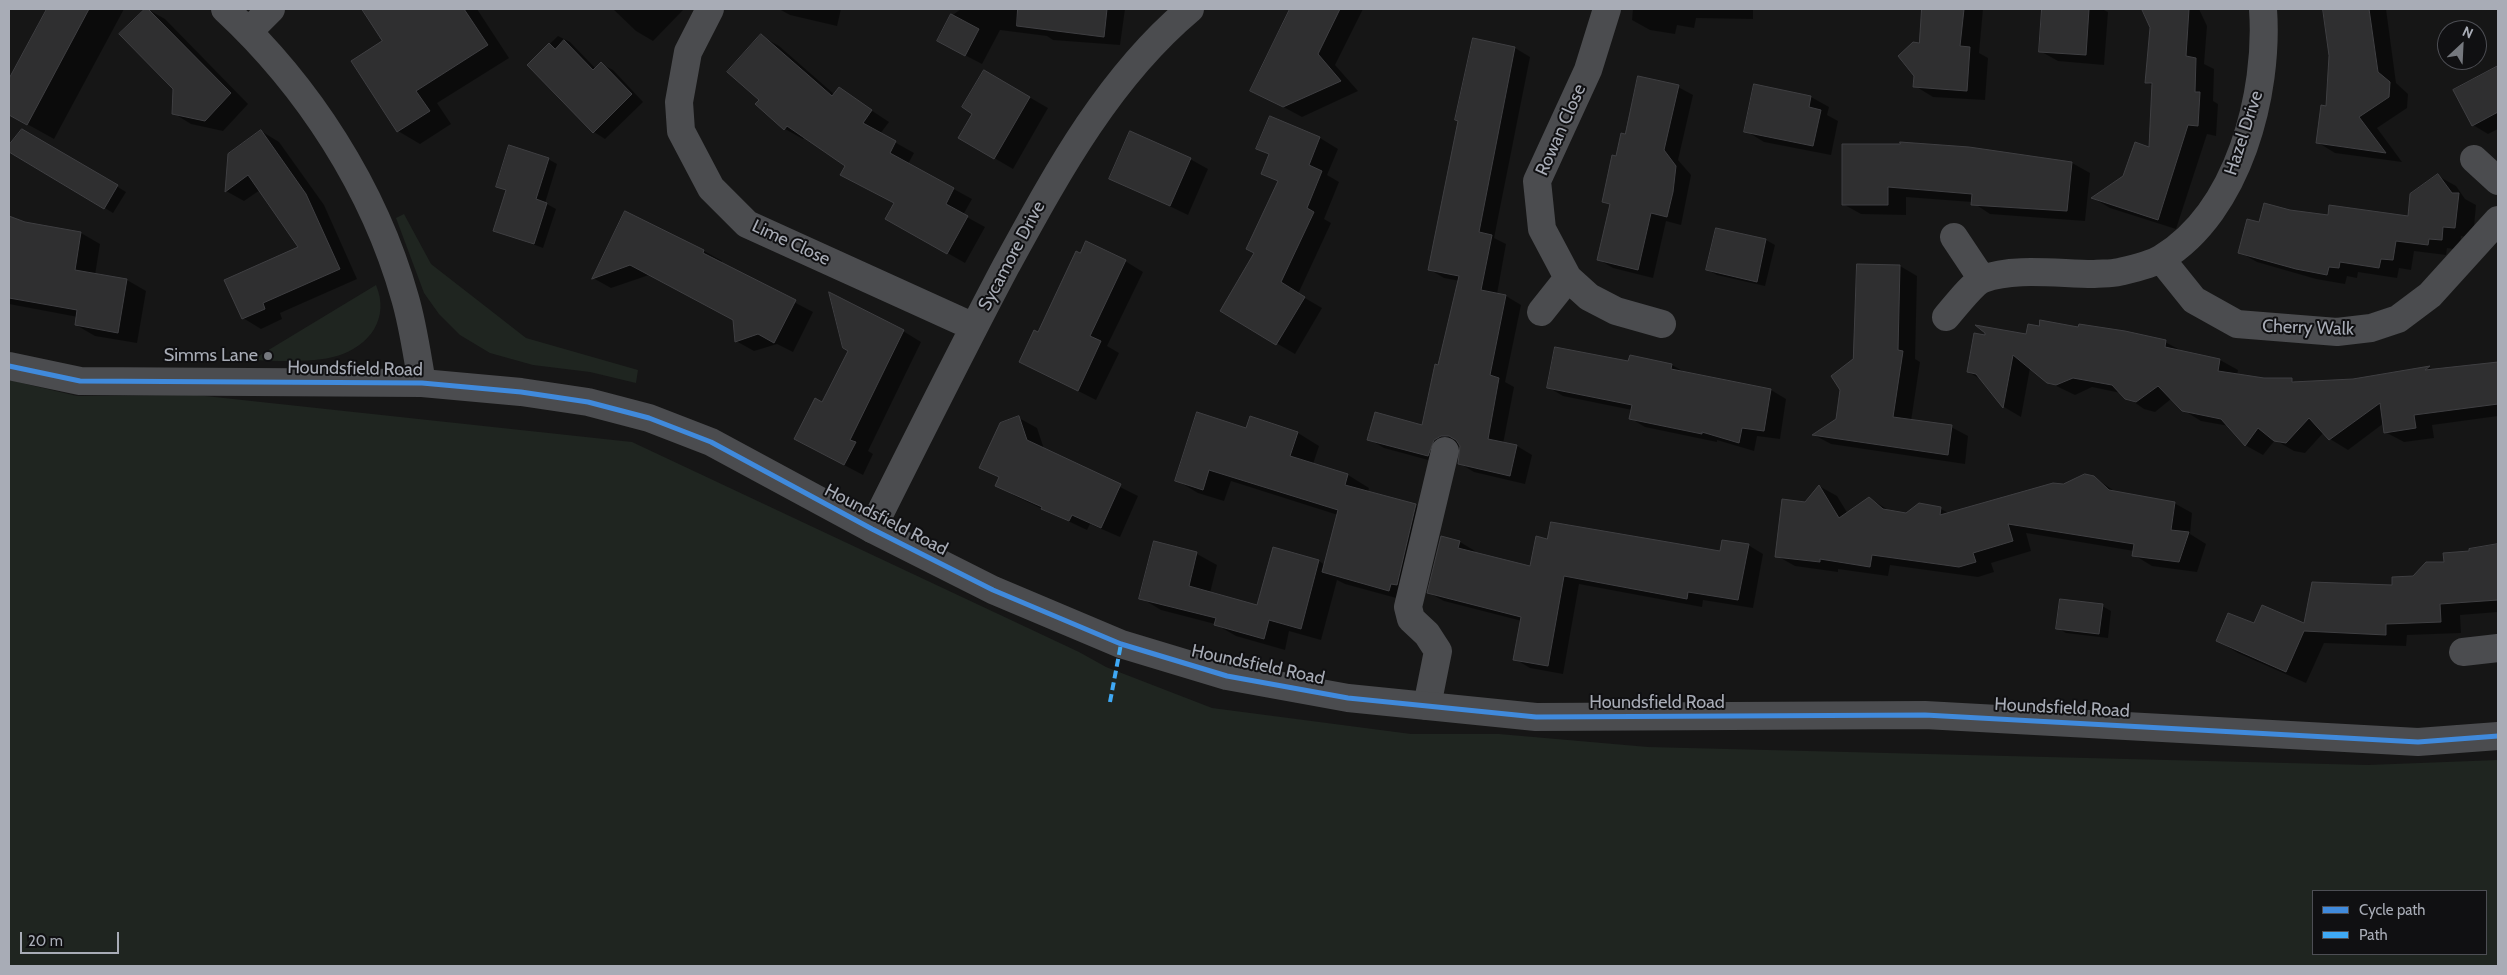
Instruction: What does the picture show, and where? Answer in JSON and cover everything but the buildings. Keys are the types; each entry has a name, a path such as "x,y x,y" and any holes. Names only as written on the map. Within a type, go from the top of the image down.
{"street":[{"path":"225,9 287,73 320,119 372,206 406,298 422,383"},
{"path":"249,32 272,9"},
{"name":"Lime Close","path":"710,9 688,52 679,102 682,131 711,188 747,224 974,326"},
{"name":"Sycamore Drive","path":"872,529 974,326 1058,170 1113,90 1170,25 1190,9"},
{"name":"Rowan Close","path":"1607,9 1588,70 1538,181 1542,229 1568,278 1601,304 1616,311 1662,324"},
{"name":"Hazel Drive","path":"1982,279 2014,273 2117,273 2161,259 2204,221 2235,169 2250,125 2260,83 2265,28 2263,9"},
{"path":"2474,159 2498,181"},
{"name":"Cherry Walk","path":"2161,259 2194,300 2237,324 2289,330 2337,332 2371,328 2398,319 2430,295 2498,220"},
{"path":"1946,317 1982,279 1954,237"},
{"path":"1541,312 1568,278"},
{"name":"Houndsfield Road","path":"9,366 80,380 422,383 521,392 588,402 649,418 711,442 872,529 993,590 1121,644 1227,676 1348,698 1536,717 1924,715 2418,742 2498,736"},
{"path":"1427,706 1438,651 1428,634 1411,620 1408,607 1446,451"},
{"path":"2463,652 2498,648"}],"shaded area":[{"path":"404,214 431,264 526,338 638,370 636,383 590,372 533,365 490,353 460,335 439,314 424,293 396,218"},
{"path":"376,285 380,297 379,319 368,338 359,345 337,356 318,360 252,360"},
{"path":"9,380 77,396 196,395 632,442 1079,652 1106,667 1212,708 1411,734 1499,734 1648,747 2368,765 2498,760 2498,966 9,966"}],"marked path":[{"path":"1110,702 1121,644"}],"cycle path":[{"path":"9,366 80,381 422,383 521,392 588,402 649,418 711,442 872,529 993,590 1121,644 1227,676 1348,698 1536,717 1925,715 2418,742 2498,736"}],"place":[{"name":"Simms Lane","path":"268,356"}]}
